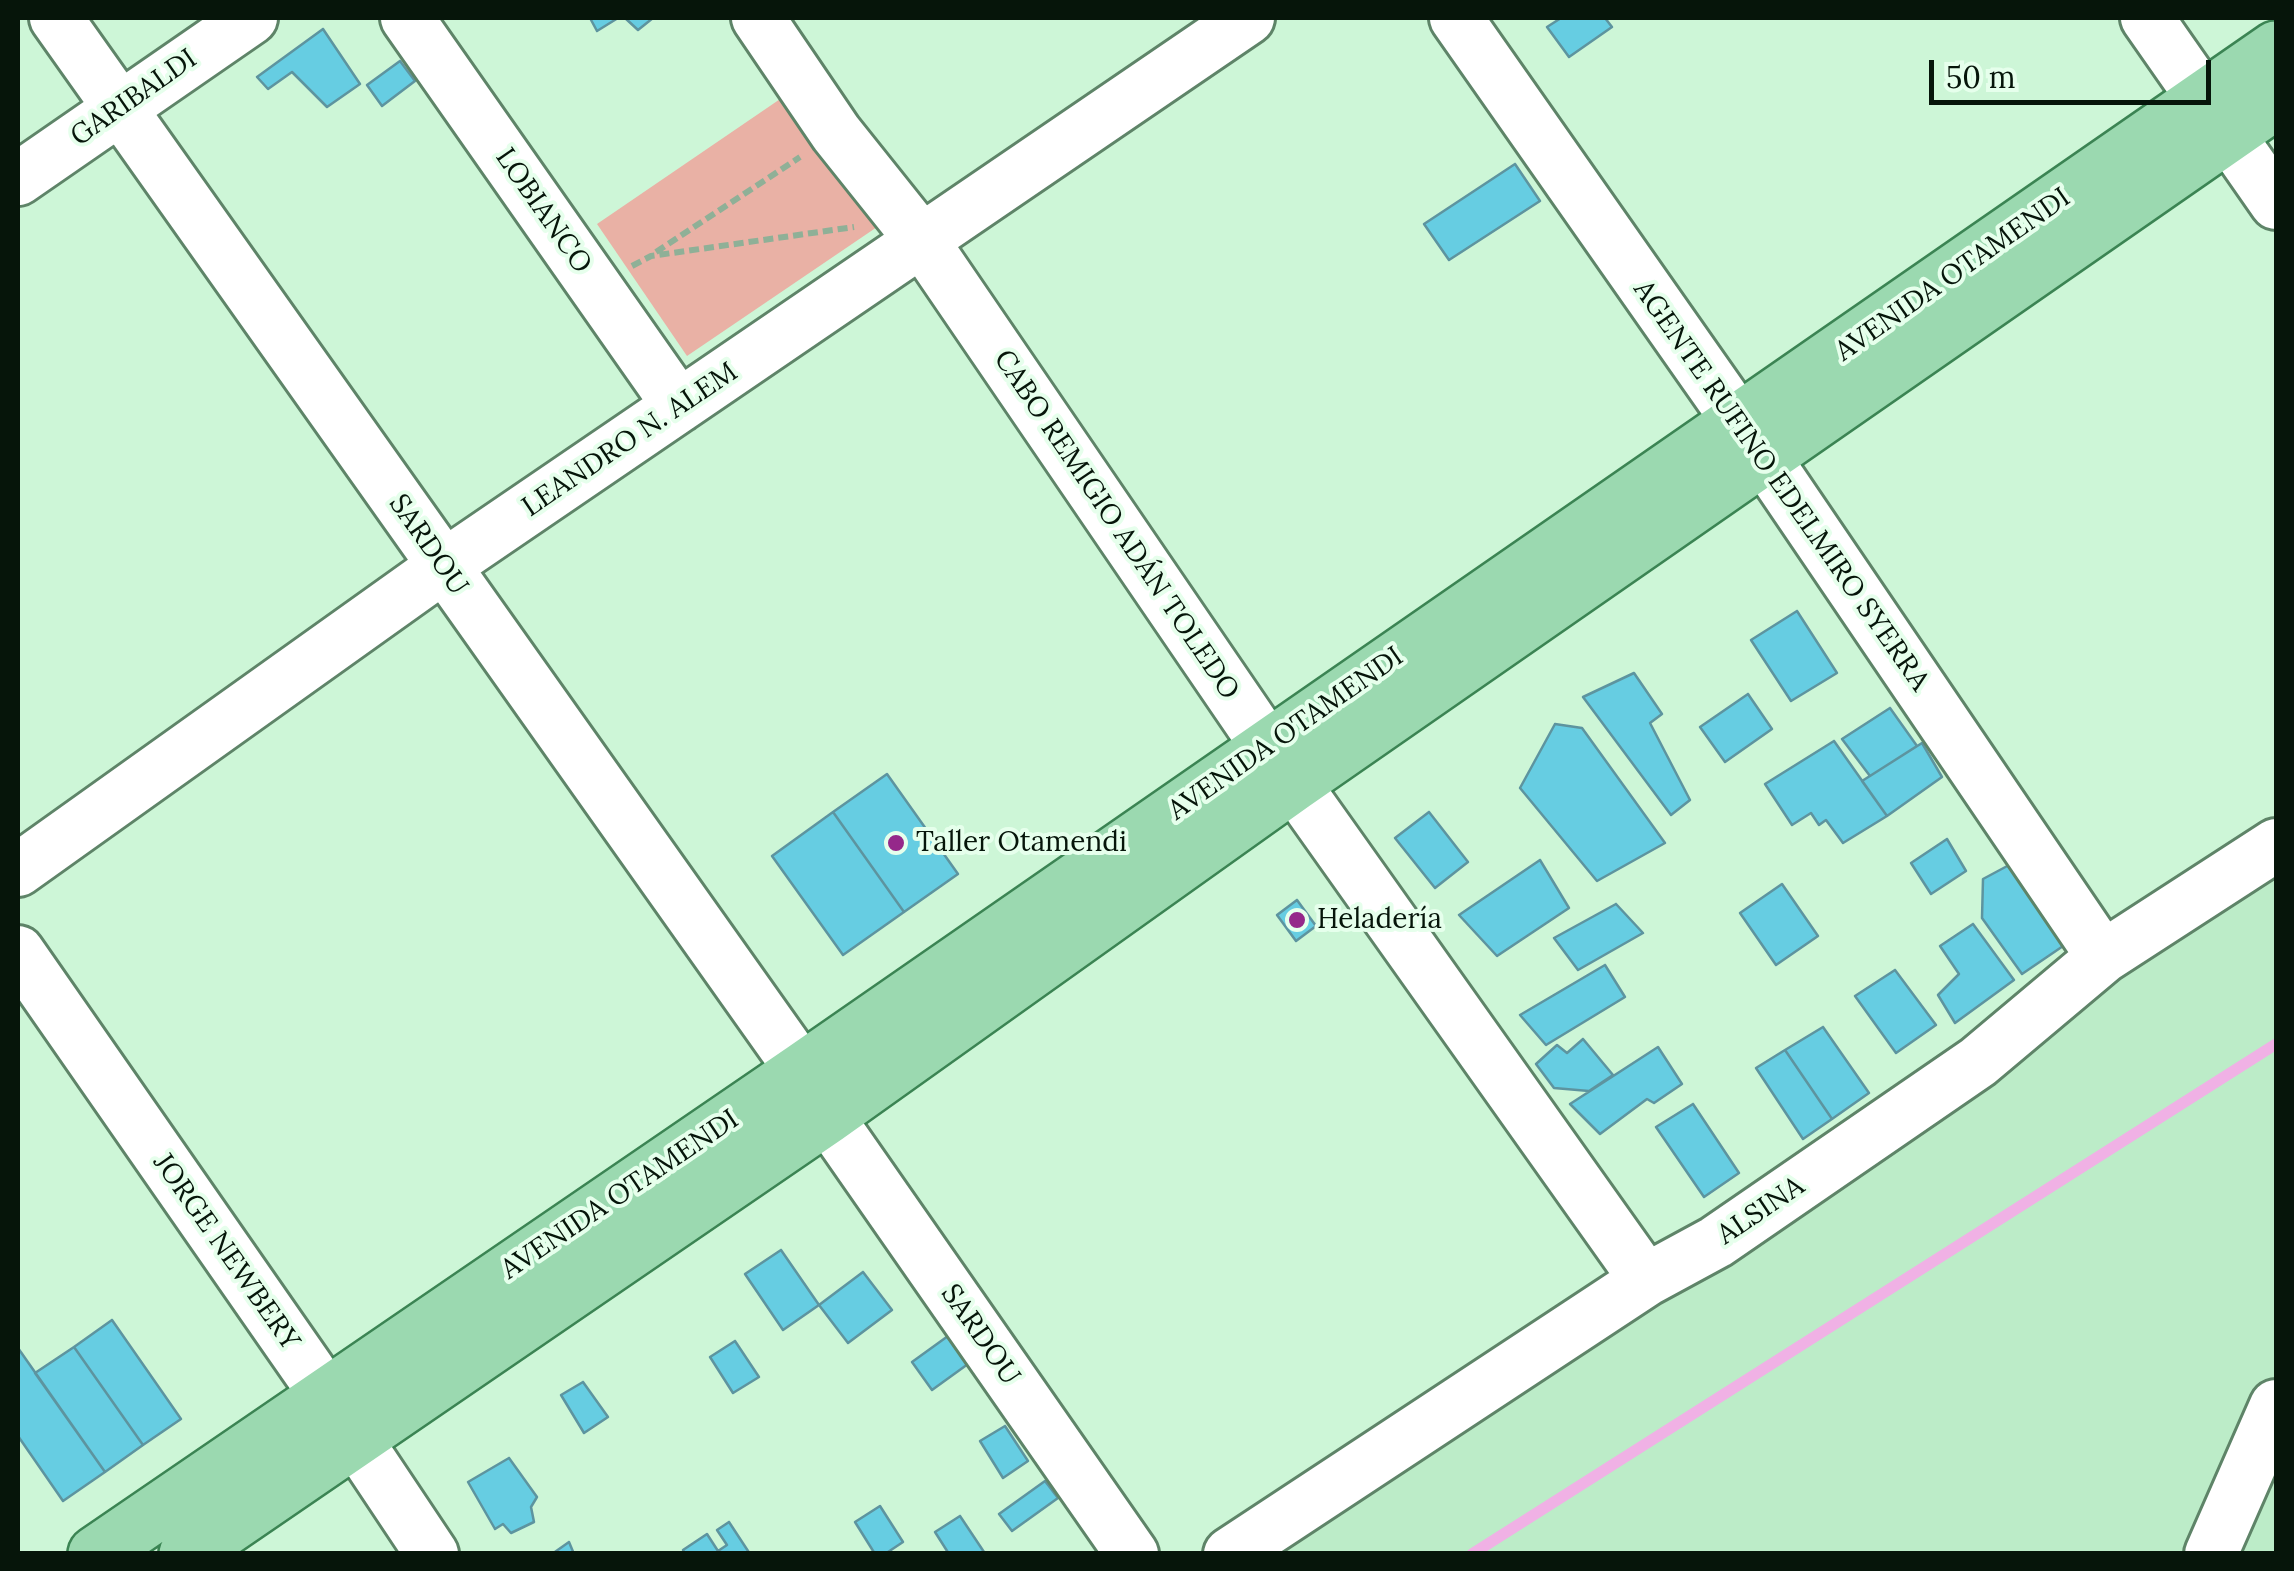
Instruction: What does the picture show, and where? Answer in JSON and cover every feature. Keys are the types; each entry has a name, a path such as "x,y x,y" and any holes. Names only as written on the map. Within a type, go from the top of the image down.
{"main road":[{"name":"AVENIDA OTAMENDI","path":"96,1554 340,1416 815,1094 1281,765 2217,116 2276,49"},
{"name":"AVENIDA OTAMENDI","path":"2217,116 2276,100"},
{"name":"AVENIDA OTAMENDI","path":"187,1554 340,1416"}],"street":[{"name":"SARDOU","path":"56,18 815,1094 1132,1554"},
{"name":"GARIBALDI","path":"18,179 251,18"},
{"name":"LOBIANCO","path":"407,18 679,406"},
{"name":"CABO REMIGIO ADÁN TOLEDO","path":"758,18 836,133 914,231 1281,765 1646,1280"},
{"name":"LEANDRO N. ALEM","path":"18,870 444,566 679,406 914,231 1248,18"},
{"name":"AGENTE RUFINO EDELMIRO SYERRA","path":"1456,18 1751,440 2104,958"},
{"path":"2147,18 2276,203"},
{"name":"ALSINA","path":"1230,1554 1646,1280 1716,1242 1978,1062 2104,958 2276,844"},
{"name":"JORGE NEWBERY","path":"18,952 432,1554"},
{"path":"2212,1554 2276,1406"}],"path":[{"path":"596,286 651,256 836,133"},
{"path":"651,256 914,231"}],"shaded area":[{"path":"789,93 880,225 687,356 597,224"},
{"path":"2276,872 2276,1553 1284,1553"}],"building":[{"path":"590,18 618,18 597,31"},
{"path":"625,18 653,18 638,30"},
{"path":"1561,18 1605,18 1612,27 1569,57 1547,27"},
{"path":"323,29 360,84 327,107 292,72 268,89 257,77"},
{"path":"400,61 415,81 382,106 367,85"},
{"path":"1515,164 1540,201 1449,260 1424,224"},
{"path":"1797,611 1837,673 1791,701 1751,640"},
{"path":"1634,673 1662,714 1650,723 1690,800 1671,815 1583,697"},
{"path":"1748,694 1772,729 1725,762 1700,727"},
{"path":"1890,708 1917,746 1870,776 1842,739"},
{"path":"1555,724 1582,728 1665,843 1597,881 1520,788"},
{"path":"1834,741 1887,816 1843,843 1826,820 1819,825 1811,813 1792,825 1765,784"},
{"path":"1922,743 1942,777 1887,816 1862,781"},
{"name":"Taller Otamendi","path":"887,774 958,874 904,912 833,812"},
{"path":"833,812 904,912 843,955 772,856"},
{"path":"1429,812 1468,862 1435,888 1395,838"},
{"path":"1947,839 1966,871 1931,894 1911,863"},
{"path":"1540,860 1569,908 1497,956 1459,915"},
{"path":"2011,864 2069,942 2022,974 1982,918 1983,879"},
{"path":"1782,884 1818,936 1776,965 1740,913"},
{"name":"Heladería","path":"1297,900 1316,926 1296,941 1277,915"},
{"path":"1616,904 1643,933 1578,970 1554,938"},
{"path":"1973,924 2014,980 1955,1023 1938,995 1959,974 1940,946"},
{"path":"1605,965 1625,997 1546,1045 1520,1015"},
{"path":"1895,970 1936,1025 1896,1053 1855,996"},
{"path":"1823,1027 1869,1093 1832,1119 1785,1050"},
{"path":"1583,1039 1613,1075 1589,1091 1554,1088 1536,1064 1557,1045 1567,1053"},
{"path":"1658,1047 1682,1084 1654,1103 1647,1099 1600,1134 1570,1104"},
{"path":"1785,1050 1832,1119 1803,1139 1756,1068"},
{"path":"1693,1104 1739,1173 1704,1197 1656,1127"},
{"path":"781,1250 819,1305 783,1330 745,1274"},
{"path":"863,1272 892,1310 848,1343 819,1305"},
{"path":"112,1320 181,1419 143,1445 74,1347"},
{"path":"948,1336 968,1364 932,1390 912,1362"},
{"path":"735,1341 759,1377 733,1393 710,1357"},
{"path":"74,1347 143,1445 105,1472 35,1373"},
{"path":"18,1348 105,1472 63,1501 18,1436"},
{"path":"583,1382 608,1417 584,1433 561,1395"},
{"path":"1005,1426 1028,1461 1003,1478 980,1441"},
{"path":"509,1458 537,1497 531,1507 534,1522 511,1533 503,1524 495,1529 468,1482"},
{"path":"1045,1481 1058,1498 1012,1531 999,1514"},
{"path":"880,1506 903,1542 885,1554 875,1554 855,1522"},
{"path":"960,1516 984,1552 981,1554 949,1554 935,1532"},
{"path":"729,1522 750,1554 685,1554 683,1550 707,1534 718,1551 727,1545 717,1530"},
{"path":"569,1542 574,1554 552,1554"}],"waterway":[{"path":"1472,1554 2276,1044"}],"place":[{"name":"Taller Otamendi","path":"896,843"},
{"name":"Heladería","path":"1297,920"}]}
